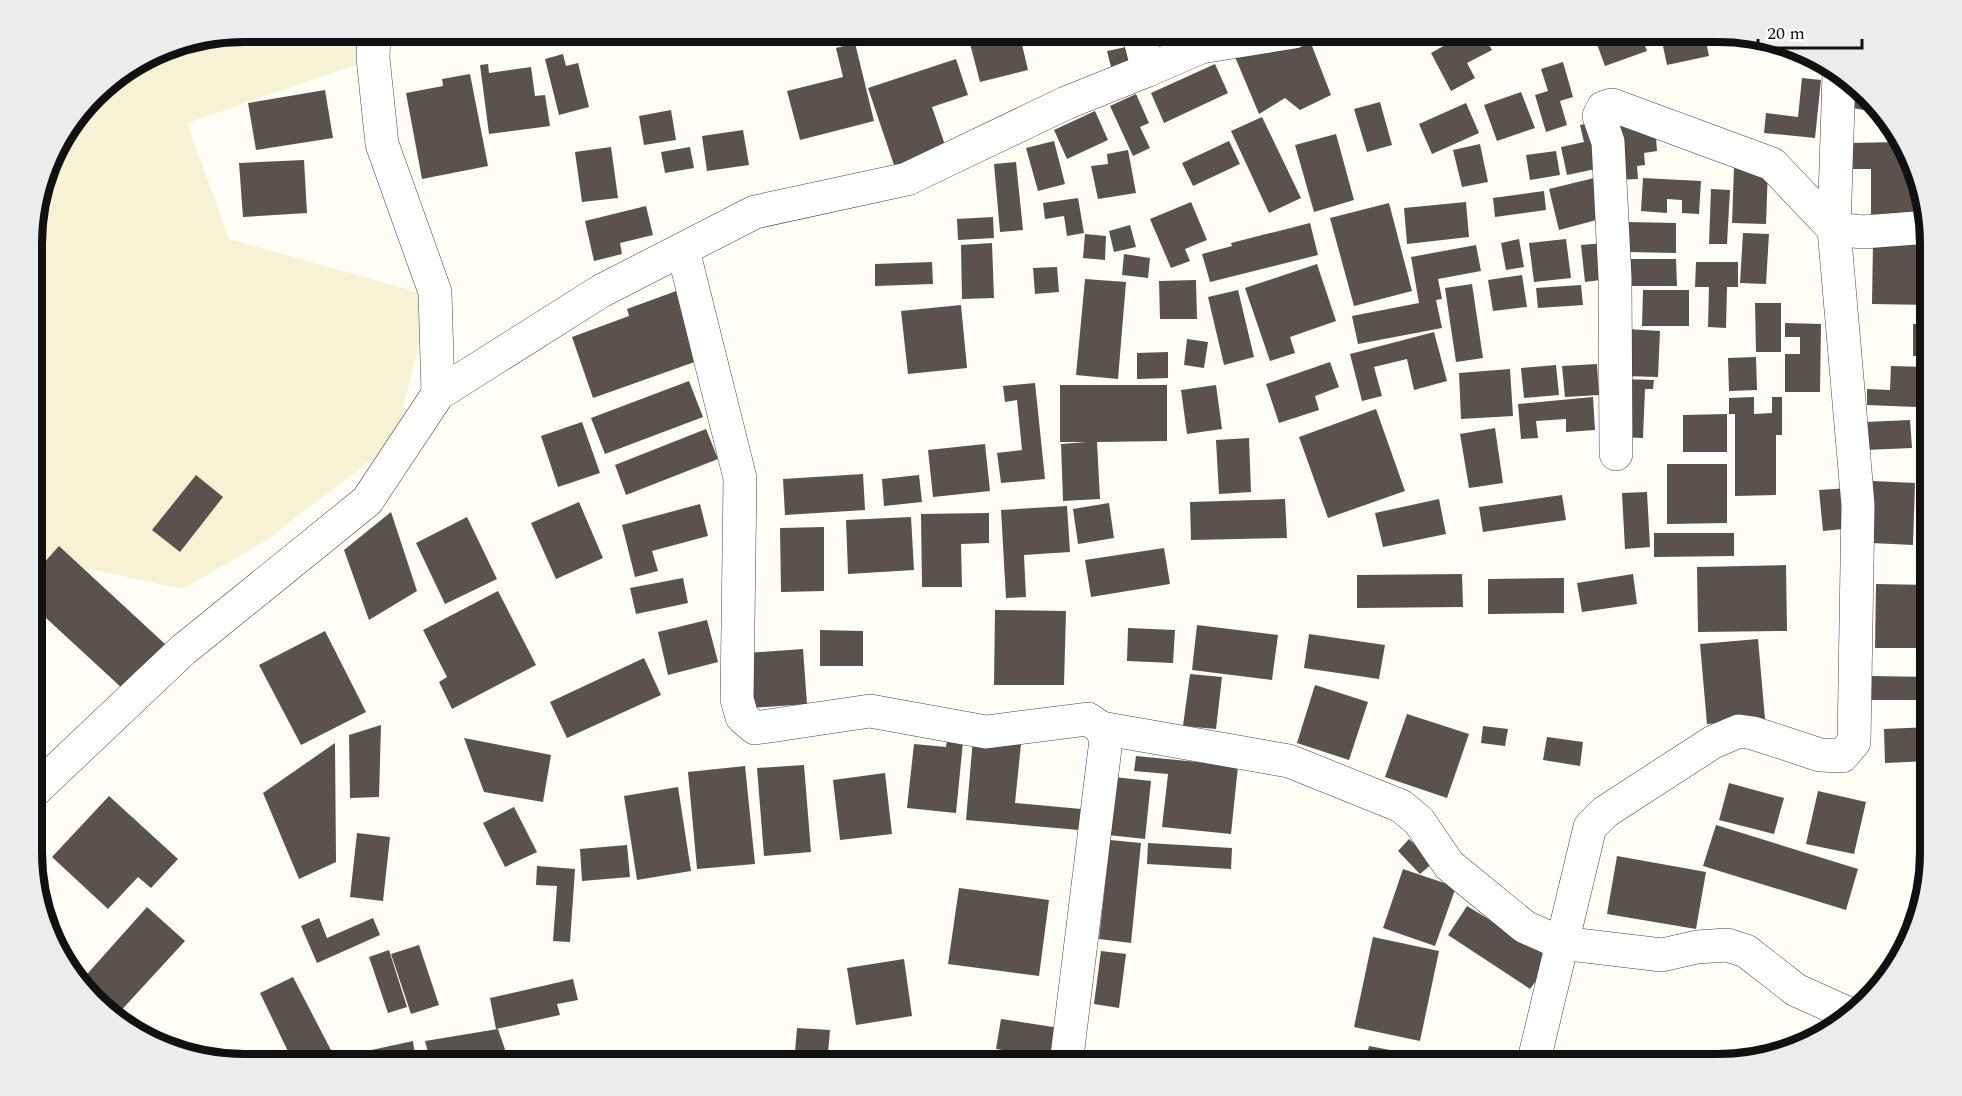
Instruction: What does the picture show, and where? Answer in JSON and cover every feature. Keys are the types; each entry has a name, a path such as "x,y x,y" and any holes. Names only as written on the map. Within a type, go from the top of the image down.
{"street":[{"path":"374,42 373,58 382,144 435,291 438,394"},
{"path":"1141,42 1148,70"},
{"path":"42,783 183,650 367,501 438,394 601,291 755,212 908,179 1066,103 1201,47 1232,42"},
{"path":"1535,1054 1590,827 1605,812 1713,742 1739,731 1753,733 1820,755 1842,756 1854,742 1858,505 1834,229 1839,82"},
{"path":"1616,454 1615,278 1608,142 1599,116 1603,108 1612,105 1772,164 1834,229 1863,232 1919,228"},
{"path":"683,250 740,478 737,699 742,717 754,728 870,711 986,732 1088,719 1101,728 1289,761 1401,806 1419,821 1449,865 1525,927 1561,943 1662,955 1697,947 1727,945 1746,951 1796,990 1842,1011"},
{"path":"1067,1054 1106,740 1101,728"}],"shaded area":[{"path":"231,42 364,42 358,64 187,123 229,239 431,296 395,441 267,540 183,589 42,559 42,244 44,218 53,179 69,143 92,111 132,76 155,63 179,53"}],"building":[{"path":"970,42 1021,42 1028,70 980,82"},
{"path":"1249,42 1310,42 1331,95 1300,110 1285,98 1259,114 1230,45"},
{"path":"1451,42 1488,42 1492,50 1467,63 1475,78 1451,91 1431,53"},
{"path":"1596,42 1644,42 1647,51 1605,66"},
{"path":"1662,42 1706,42 1709,56 1667,65"},
{"path":"855,43 874,121 800,140 787,91 843,77 836,48"},
{"path":"1136,45 1141,68 1113,75 1107,51"},
{"path":"1772,49 1789,55 1771,53"},
{"path":"563,54 566,66 578,63 589,107 559,115 545,59"},
{"path":"956,59 968,95 932,107 947,151 895,168 868,88"},
{"path":"1563,62 1573,97 1560,101 1567,125 1546,132 1535,95 1548,91 1541,69"},
{"path":"488,64 489,73 531,67 535,96 545,95 550,126 489,134 480,65"},
{"path":"1215,64 1228,93 1164,123 1151,93"},
{"path":"470,74 488,166 422,179 406,93 443,86 442,79"},
{"path":"1802,78 1821,80 1815,138 1764,133 1766,113 1798,117"},
{"path":"325,90 333,138 256,150 248,103"},
{"path":"1521,92 1535,128 1497,141 1484,105"},
{"path":"1136,94 1149,123 1140,127 1150,148 1133,156 1110,106"},
{"path":"1855,96 1870,111 1853,108"},
{"path":"1380,102 1392,145 1367,152 1354,109"},
{"path":"1466,103 1479,133 1432,154 1419,124"},
{"path":"671,110 676,140 644,145 639,116"},
{"path":"1095,111 1108,140 1067,159 1054,130"},
{"path":"1262,117 1301,198 1269,213 1231,131"},
{"path":"1595,122 1605,167 1567,175 1561,147 1584,142 1580,125"},
{"path":"1655,124 1657,151 1644,153 1645,165 1637,166 1638,179 1615,180 1611,127"},
{"path":"743,130 749,165 707,171 702,136"},
{"path":"1336,134 1354,200 1314,212 1295,145"},
{"path":"1054,141 1065,184 1038,191 1026,148"},
{"path":"1229,141 1240,164 1193,186 1182,163"},
{"path":"1892,142 1909,179 1914,198 1914,217 1871,218 1871,169 1847,169 1847,143"},
{"path":"1480,144 1488,182 1462,187 1453,150"},
{"path":"611,147 618,198 582,202 575,152"},
{"path":"690,147 694,168 665,173 661,152"},
{"path":"1128,150 1136,193 1098,199 1091,166 1108,164 1107,154"},
{"path":"1556,151 1560,175 1530,180 1526,155"},
{"path":"304,160 307,213 243,217 239,163"},
{"path":"1016,162 1023,230 1000,232 994,164"},
{"path":"1734,167 1768,168 1766,224 1732,223"},
{"path":"1594,178 1604,218 1559,230 1549,189"},
{"path":"1643,178 1701,181 1699,214 1682,213 1682,200 1667,199 1667,213 1641,211"},
{"path":"1711,189 1730,190 1727,244 1709,244"},
{"path":"1544,191 1546,210 1495,217 1493,198"},
{"path":"1078,198 1084,233 1067,236 1064,216 1045,219 1043,203"},
{"path":"1191,202 1207,240 1185,249 1190,261 1171,268 1150,219"},
{"path":"1466,202 1469,237 1407,244 1404,208"},
{"path":"1389,203 1412,291 1354,306 1330,218"},
{"path":"646,206 653,235 620,243 622,254 594,261 585,221"},
{"path":"993,217 994,238 958,240 957,219"},
{"path":"1628,222 1676,223 1676,253 1628,252"},
{"path":"1310,223 1318,255 1210,282 1202,254 1232,246 1231,243"},
{"path":"1130,225 1136,247 1114,252 1109,231"},
{"path":"1743,233 1769,234 1766,284 1740,283"},
{"path":"1085,234 1106,236 1105,260 1083,258"},
{"path":"1519,239 1524,267 1506,270 1501,243"},
{"path":"1566,239 1571,278 1534,282 1529,243"},
{"path":"1873,242 1920,244 1920,305 1872,304"},
{"path":"992,243 994,298 962,299 961,245"},
{"path":"1604,243 1608,279 1585,282 1581,245"},
{"path":"1476,245 1481,271 1438,279 1442,299 1436,300 1442,328 1358,344 1352,316 1419,303 1411,257"},
{"path":"1124,254 1150,258 1148,278 1122,275"},
{"path":"1629,259 1676,259 1677,286 1630,286"},
{"path":"932,262 933,284 875,286 875,264"},
{"path":"1696,262 1738,262 1738,287 1727,287 1726,328 1708,327 1709,287 1695,287"},
{"path":"1317,264 1336,321 1290,337 1295,353 1270,361 1245,288"},
{"path":"1057,267 1059,292 1035,294 1033,268"},
{"path":"1522,275 1527,307 1493,311 1488,280"},
{"path":"1085,279 1126,282 1118,379 1076,375"},
{"path":"1196,280 1197,319 1160,319 1159,281"},
{"path":"1472,284 1483,358 1456,362 1445,288"},
{"path":"1581,285 1583,305 1538,308 1536,288"},
{"path":"679,290 703,359 593,398 572,337 629,316 627,309"},
{"path":"1238,290 1254,357 1224,365 1208,297"},
{"path":"1643,290 1689,290 1689,326 1642,326"},
{"path":"1755,303 1781,303 1781,352 1756,352"},
{"path":"961,305 967,368 908,374 901,311"},
{"path":"1785,323 1821,324 1820,392 1785,392 1785,354 1800,354 1800,337 1785,337"},
{"path":"1913,324 1920,324 1920,356 1913,356"},
{"path":"1627,329 1660,331 1658,377 1625,376"},
{"path":"1434,332 1447,381 1414,390 1407,359 1374,367 1382,396 1362,401 1350,354"},
{"path":"1187,339 1208,342 1204,368 1184,365"},
{"path":"1168,352 1168,378 1137,379 1137,353"},
{"path":"1756,357 1757,390 1729,391 1728,358"},
{"path":"1330,362 1339,387 1315,396 1319,410 1279,423 1266,384"},
{"path":"1597,364 1599,395 1565,397 1562,366"},
{"path":"1556,365 1559,395 1524,398 1521,368"},
{"path":"1891,366 1920,367 1916,407 1867,405 1867,389 1890,390"},
{"path":"1510,369 1513,416 1461,419 1459,373"},
{"path":"1620,379 1654,380 1653,389 1645,389 1643,438 1618,437"},
{"path":"689,381 703,417 605,454 591,418"},
{"path":"1035,383 1045,479 1001,483 997,453 1022,450 1017,400 1005,402 1003,386"},
{"path":"1060,385 1167,385 1167,441 1097,442 1100,499 1063,501 1061,444 1087,442 1060,442"},
{"path":"1216,385 1222,429 1187,434 1181,390"},
{"path":"1593,397 1595,430 1566,432 1566,419 1536,421 1538,438 1521,439 1518,404"},
{"path":"1754,397 1754,414 1772,413 1772,397 1782,397 1782,435 1776,435 1776,495 1735,496 1735,414 1729,414 1729,398"},
{"path":"1376,409 1405,491 1328,518 1299,437"},
{"path":"1727,414 1727,452 1683,452 1683,415"},
{"path":"1910,420 1912,448 1866,450 1865,422"},
{"path":"582,422 600,473 558,487 541,436"},
{"path":"1495,428 1503,483 1469,488 1460,434"},
{"path":"706,429 718,459 626,495 615,465"},
{"path":"1249,438 1251,492 1219,494 1216,440"},
{"path":"985,444 990,491 933,497 928,450"},
{"path":"1667,464 1727,464 1727,523 1667,524"},
{"path":"863,474 865,510 785,515 783,479"},
{"path":"196,475 223,497 180,552 152,530"},
{"path":"919,475 922,502 884,506 882,479"},
{"path":"1873,481 1915,483 1913,545 1871,543"},
{"path":"1850,488 1853,528 1823,531 1819,490"},
{"path":"1647,492 1650,547 1625,549 1622,493"},
{"path":"1562,495 1566,520 1483,532 1479,507"},
{"path":"1285,499 1287,538 1191,540 1190,502"},
{"path":"1439,499 1446,534 1383,547 1375,513"},
{"path":"579,502 603,558 556,579 531,523"},
{"path":"1109,503 1114,538 1078,544 1073,509"},
{"path":"700,504 708,536 652,551 658,571 635,577 622,525"},
{"path":"1067,506 1070,552 1024,555 1026,597 1006,598 1001,510"},
{"path":"391,512 417,591 369,620 344,550"},
{"path":"989,513 989,543 961,544 962,587 922,587 921,514"},
{"path":"467,517 497,579 445,604 416,543"},
{"path":"911,517 914,570 848,574 846,520"},
{"path":"824,527 824,591 781,592 780,528"},
{"path":"1654,533 1734,533 1734,556 1654,557"},
{"path":"59,546 165,644 123,689 42,614 42,565"},
{"path":"1164,548 1170,584 1091,597 1085,560"},
{"path":"1786,565 1787,631 1698,632 1697,567"},
{"path":"1462,574 1463,607 1357,608 1357,575"},
{"path":"1633,574 1637,604 1582,612 1577,583"},
{"path":"683,578 688,603 636,614 630,588"},
{"path":"1564,578 1564,613 1488,614 1488,579"},
{"path":"1876,584 1920,585 1920,648 1875,648"},
{"path":"498,591 536,665 452,709 439,682 447,677 423,630"},
{"path":"995,610 1066,611 1064,685 994,685"},
{"path":"707,620 718,662 668,675 658,632"},
{"path":"1197,625 1278,635 1272,680 1192,670"},
{"path":"1128,628 1175,630 1173,663 1127,661"},
{"path":"820,630 863,631 863,666 820,666"},
{"path":"325,631 366,712 301,745 259,665"},
{"path":"1309,634 1385,645 1379,679 1304,668"},
{"path":"1758,639 1765,719 1707,724 1700,644"},
{"path":"803,649 807,704 750,708 746,653"},
{"path":"644,658 661,695 567,738 550,702"},
{"path":"1190,674 1222,677 1216,729 1183,726"},
{"path":"1871,676 1920,677 1920,700 1871,700"},
{"path":"1315,685 1368,702 1349,760 1297,743"},
{"path":"1407,714 1469,734 1447,798 1385,777"},
{"path":"381,725 379,797 350,798 349,735"},
{"path":"1483,726 1508,729 1505,746 1481,743"},
{"path":"1920,727 1920,761 1885,763 1884,729"},
{"path":"948,731 964,732 956,813 907,808 914,744 946,747"},
{"path":"1547,737 1583,742 1580,766 1543,760"},
{"path":"464,738 551,755 543,802 484,792"},
{"path":"973,739 1021,744 1015,803 1092,810 1090,831 966,820"},
{"path":"335,743 336,862 299,879 263,793"},
{"path":"1136,756 1238,766 1231,834 1162,827 1168,774 1134,771"},
{"path":"804,765 811,852 764,856 757,768"},
{"path":"745,766 755,864 697,869 688,772"},
{"path":"885,773 892,834 840,840 833,780"},
{"path":"1114,777 1151,781 1145,839 1108,835"},
{"path":"1729,783 1784,798 1774,834 1719,820"},
{"path":"678,787 691,871 637,880 624,796"},
{"path":"1818,791 1866,802 1854,854 1806,844"},
{"path":"109,796 178,859 151,888 138,877 108,909 52,857"},
{"path":"514,807 537,852 505,867 483,823"},
{"path":"1716,825 1858,869 1846,910 1703,866"},
{"path":"357,833 390,837 383,901 350,897"},
{"path":"1409,839 1434,862 1420,874 1398,851"},
{"path":"1110,840 1141,843 1131,943 1099,939"},
{"path":"1148,843 1232,848 1231,869 1147,864"},
{"path":"627,845 630,877 582,881 580,849"},
{"path":"1617,856 1706,872 1696,929 1607,914"},
{"path":"537,866 575,869 570,942 553,941 557,886 536,885"},
{"path":"1403,869 1456,887 1435,946 1383,928"},
{"path":"959,888 1049,900 1039,976 948,964"},
{"path":"1467,906 1553,958 1530,989 1448,935"},
{"path":"147,907 185,941 120,1011 101,995 85,976"},
{"path":"319,918 327,938 373,918 380,935 317,963 301,926"},
{"path":"1373,937 1439,951 1420,1041 1354,1027"},
{"path":"419,945 439,1005 411,1014 391,954"},
{"path":"389,950 407,1007 388,1013 369,957"},
{"path":"1101,951 1126,954 1119,1008 1094,1004"},
{"path":"904,959 912,1016 856,1025 847,968"},
{"path":"293,977 333,1054 289,1054 260,993"},
{"path":"573,979 578,1000 557,1004 560,1015 496,1029 490,998"},
{"path":"1001,1019 1066,1029 1062,1054 1028,1054 996,1049"},
{"path":"797,1028 830,1030 828,1054 795,1054"},
{"path":"498,1029 507,1054 428,1054 425,1041"},
{"path":"413,1041 415,1054 353,1054"},
{"path":"1369,1046 1411,1054 1367,1054"}]}
